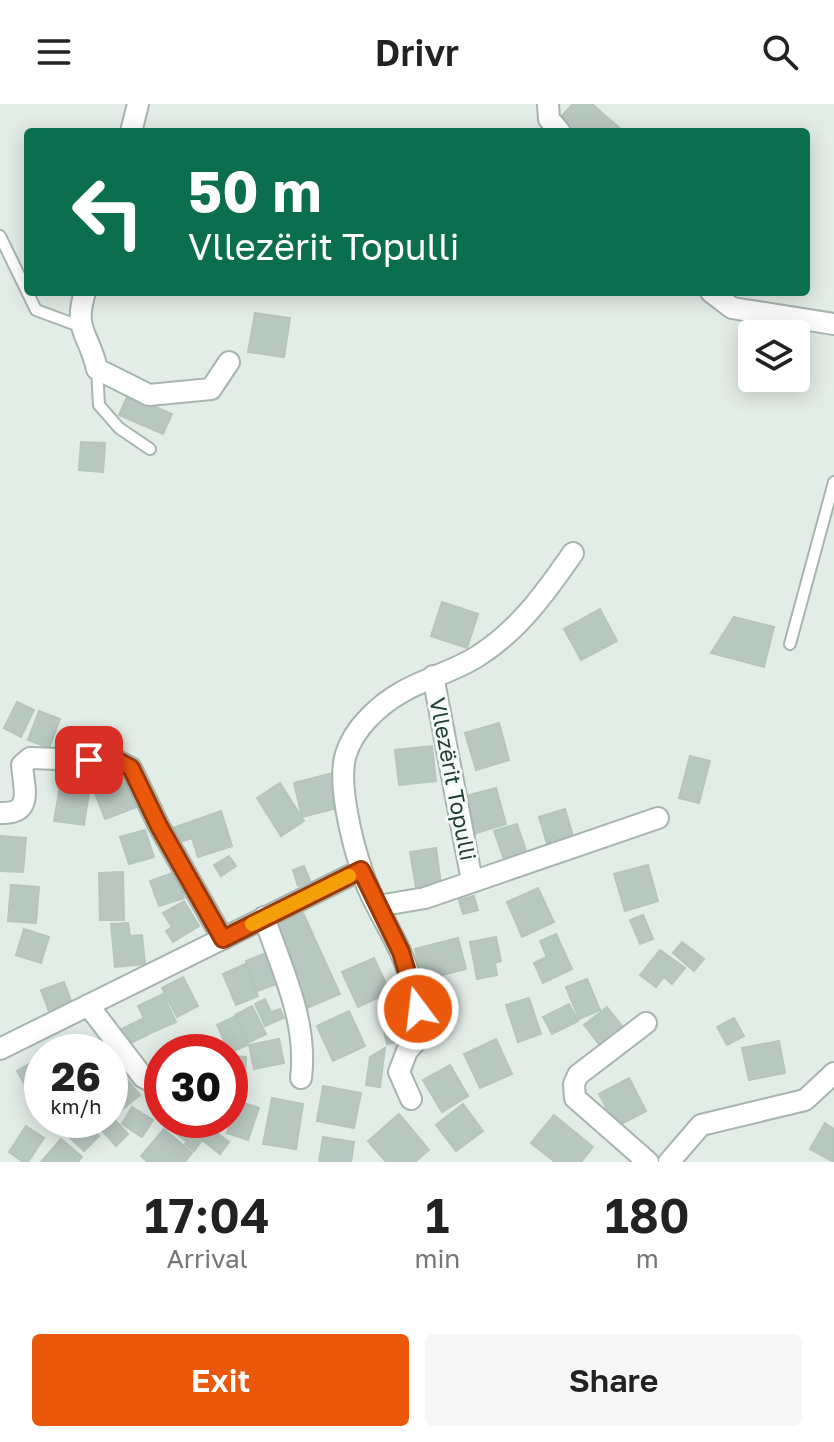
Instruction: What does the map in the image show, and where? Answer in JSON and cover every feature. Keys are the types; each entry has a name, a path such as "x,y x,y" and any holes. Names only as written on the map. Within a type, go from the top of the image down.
{"street":[{"path":"132,128 138,104"},
{"path":"548,104 549,119 557,128"},
{"path":"84,296 78,313 79,326 91,345 97,369 149,395 211,389 229,362"},
{"path":"716,296 732,308 834,324"},
{"path":"433,676 476,657 508,634 545,593 573,553"},
{"name":"Vllezërit Topulli","path":"411,1099 399,1072 407,1051 423,1033 413,986 361,870 344,787 346,755 369,716 401,692 433,676 472,881"},
{"path":"0,813 15,813 25,802 22,765 30,758 118,761 131,768 159,826 223,939"},
{"name":"Vllezërit Topulli","path":"378,906 425,898 658,818"},
{"path":"0,1049 361,870"},
{"path":"264,917 302,1027 305,1050 301,1078"},
{"path":"88,1005 144,1078"},
{"path":"646,1023 578,1075 574,1084 575,1098 648,1162"},
{"path":"669,1162 701,1125 805,1100 834,1073"}],"lane":[{"path":"0,236 24,285"},
{"path":"29,296 36,310 79,326"},
{"path":"97,369 99,405 119,428 150,449"},
{"path":"790,644 834,482"}],"building":[{"path":"573,104 592,104 620,128 565,128 557,121"},
{"path":"255,313 290,318 284,357 248,352"},
{"path":"128,395 172,414 163,434 119,415"},
{"path":"81,442 105,443 103,472 79,470"},
{"path":"442,602 478,614 467,648 431,636"},
{"path":"600,609 617,641 581,660 564,629"},
{"path":"734,617 774,627 764,667 711,653"},
{"path":"17,702 34,710 21,737 4,728"},
{"path":"39,711 60,719 49,748 28,740"},
{"path":"499,723 509,760 476,770 465,733"},
{"path":"95,728 98,749 72,753 69,733"},
{"path":"432,746 436,781 399,785 395,750"},
{"path":"690,756 710,761 699,803 679,798"},
{"path":"333,773 341,807 302,817 294,783"},
{"path":"105,779 109,788 127,781 137,807 105,819 92,785"},
{"path":"61,781 90,786 84,825 54,821"},
{"path":"280,783 304,821 281,836 257,798"},
{"path":"496,788 506,824 473,834 462,797"},
{"path":"565,809 573,836 547,844 539,817"},
{"path":"221,811 232,846 198,857 192,838 177,843 173,828"},
{"path":"517,824 528,857 506,865 494,831"},
{"path":"145,830 154,857 129,864 120,837"},
{"path":"0,836 26,838 23,872 0,871"},
{"path":"436,848 441,884 416,888 410,852"},
{"path":"229,856 236,866 221,876 214,865"},
{"path":"648,865 658,901 625,911 614,874"},
{"path":"304,866 310,881 298,886 293,870"},
{"path":"123,872 124,920 100,920 99,873"},
{"path":"175,872 184,898 159,906 150,881"},
{"path":"11,885 39,887 36,923 8,921"},
{"path":"538,888 554,922 522,937 507,902"},
{"path":"474,896 478,910 463,914 459,900"},
{"path":"184,901 199,926 173,942 166,931 172,927 163,913"},
{"path":"303,913 340,994 307,1008 275,927"},
{"path":"643,915 653,939 640,944 630,920"},
{"path":"128,923 130,936 142,935 145,964 115,967 111,924"},
{"path":"24,929 49,937 41,963 16,955"},
{"path":"556,934 572,969 543,983 534,963 547,957 540,941"},
{"path":"496,937 501,961 495,963 497,975 477,979 470,942"},
{"path":"458,938 466,969 422,980 415,949"},
{"path":"682,942 704,959 694,971 673,953"},
{"path":"660,950 685,968 672,984 664,977 656,987 640,975"},
{"path":"268,952 280,983 257,991 246,961"},
{"path":"374,958 390,992 358,1007 342,972"},
{"path":"245,964 258,996 236,1005 223,974"},
{"path":"183,977 198,1006 177,1017 162,988"},
{"path":"444,979 452,1005 428,1012 420,985"},
{"path":"587,979 600,1010 579,1019 566,987"},
{"path":"64,982 73,1006 50,1014 41,990"},
{"path":"163,994 176,1022 151,1033 138,1006"},
{"path":"529,998 541,1034 518,1042 506,1005"},
{"path":"265,999 271,1012 280,1009 284,1018 265,1026 255,1004"},
{"path":"407,1003 416,1037 387,1044 379,1011"},
{"path":"569,1004 578,1021 552,1034 543,1017"},
{"path":"252,1006 266,1034 248,1043 248,1034 244,1034 235,1015"},
{"path":"607,1007 626,1031 603,1049 584,1025"},
{"path":"349,1011 365,1046 333,1061 317,1026"},
{"path":"234,1017 242,1034 221,1034 217,1025"},
{"path":"734,1018 744,1036 727,1045 717,1027"},
{"path":"142,1019 149,1034 128,1044 128,1034 122,1034 120,1030"},
{"path":"279,1039 284,1063 254,1069 249,1045"},
{"path":"496,1039 512,1074 480,1088 464,1054"},
{"path":"779,1041 785,1073 749,1080 742,1048"},
{"path":"385,1048 380,1087 366,1085 370,1057"},
{"path":"450,1065 468,1096 442,1112 423,1080"},
{"path":"24,1067 24,1083 17,1071"},
{"path":"629,1078 646,1111 616,1127 599,1094"},
{"path":"128,1080 140,1095 128,1105"},
{"path":"323,1086 361,1093 354,1128 317,1121"},
{"path":"272,1098 303,1104 296,1149 263,1144"},
{"path":"248,1104 259,1108 248,1140 242,1138 248,1138"},
{"path":"463,1104 483,1131 456,1151 436,1125"},
{"path":"132,1107 144,1114 142,1137 128,1128 128,1114"},
{"path":"399,1114 429,1150 415,1162 386,1162 368,1141"},
{"path":"554,1115 593,1147 581,1162 555,1162 531,1143"},
{"path":"825,1123 834,1129 834,1162 810,1149"},
{"path":"24,1129 24,1138 44,1138 28,1162 9,1152"},
{"path":"323,1137 354,1142 351,1162 319,1162"},
{"path":"70,1138 97,1138 84,1151"},
{"path":"109,1138 124,1138 116,1146"},
{"path":"156,1138 174,1138 192,1153 185,1162 148,1162 141,1156"},
{"path":"190,1138 224,1138 229,1142 220,1154 202,1140 194,1151 185,1144"},
{"path":"61,1139 82,1157 78,1162 41,1162"}],"slow traffic":[{"path":"252,924 349,876"}],"route":[{"path":"89,760 118,761 131,768 159,826 223,939 361,870 401,952 418,1009"}]}
